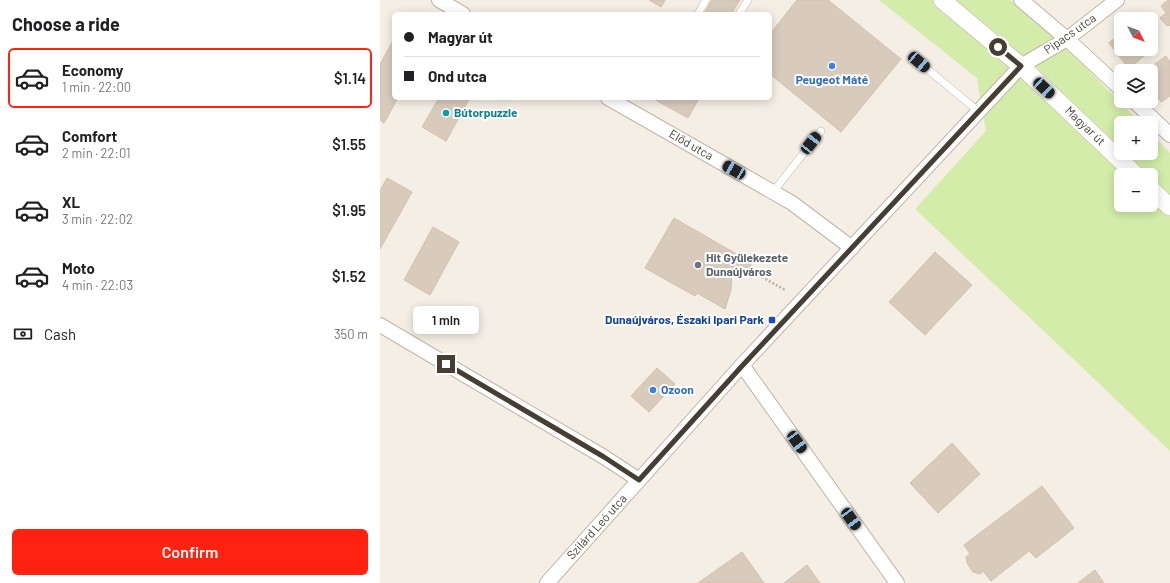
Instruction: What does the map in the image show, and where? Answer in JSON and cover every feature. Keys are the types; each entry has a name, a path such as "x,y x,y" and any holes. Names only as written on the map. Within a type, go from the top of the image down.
{"street":[{"path":"438,0 459,12"},
{"name":"Magyar út","path":"942,0 1021,66 1129,168"},
{"path":"1021,0 1067,39 1114,83"},
{"name":"Pipacs utca","path":"1021,66 1067,39 1117,0"},
{"name":"Szilárd Leó utca","path":"547,583 742,366 1021,66"},
{"name":"Előd utca","path":"612,100 792,203 852,248"},
{"path":"1141,108 1170,135"},
{"path":"1158,196 1170,207"},
{"path":"380,325 597,453 639,480"},
{"path":"742,366 897,583"}],"lane":[{"path":"699,12 706,0"},
{"path":"740,12 748,0"},
{"path":"919,62 978,111"},
{"path":"773,192 821,131"}],"path":[{"path":"748,269 785,290"}],"green space":[{"path":"879,0 1010,0 1069,50 1114,96 1114,108 1125,108 1133,116 1114,116 1114,160 1158,160 1158,141 1170,153 1170,451 915,209 986,131 977,78"}],"building":[{"path":"649,0 665,0 661,7"},
{"path":"712,0 740,0 732,12 705,12"},
{"name":"Peugeot Máté","path":"797,0 828,0 901,59 841,132 772,76 772,31"},
{"path":"1170,0 1170,26 1167,26 1160,18 1166,13 1161,6"},
{"path":"1114,39 1114,50 1109,43"},
{"path":"392,43 392,100 397,100 384,123 380,120 380,64"},
{"path":"1119,56 1144,56 1135,64 1125,64"},
{"path":"1166,56 1170,62 1170,96 1161,102 1158,98 1158,64 1155,64"},
{"name":"Bútorpuzzle","path":"438,100 469,100 446,141 422,127"},
{"path":"656,100 698,100 688,118"},
{"path":"387,178 412,192 380,249 380,191"},
{"name":"Hit Gyülekezete Dunaújváros","path":"674,218 752,263 744,275 732,269 731,290 725,309 697,293 695,296 645,268"},
{"path":"433,227 459,242 430,295 404,280"},
{"path":"935,252 972,285 925,335 889,302"},
{"name":"Ozoon","path":"657,368 675,384 649,412 631,396"},
{"path":"952,443 980,474 938,513 910,483"},
{"path":"1042,486 1074,528 1036,558 1029,551 991,581 983,571 980,574 973,572 967,563 966,557 970,554 964,545"},
{"path":"742,552 764,583 698,583"},
{"path":"807,565 820,583 784,583"},
{"path":"1095,570 1104,583 1078,583"}],"place":[{"name":"Peugeot Máté","path":"832,66"},
{"name":"Bútorpuzzle","path":"446,113"},
{"name":"Hit Gyülekezete Dunaújváros","path":"698,265"},
{"name":"Dunaújváros, Északi Ipari Park","path":"772,320"},
{"name":"Ozoon","path":"653,390"}],"route":[{"path":"446,364 604,457 639,480 742,366 1021,66 998,47"}]}
